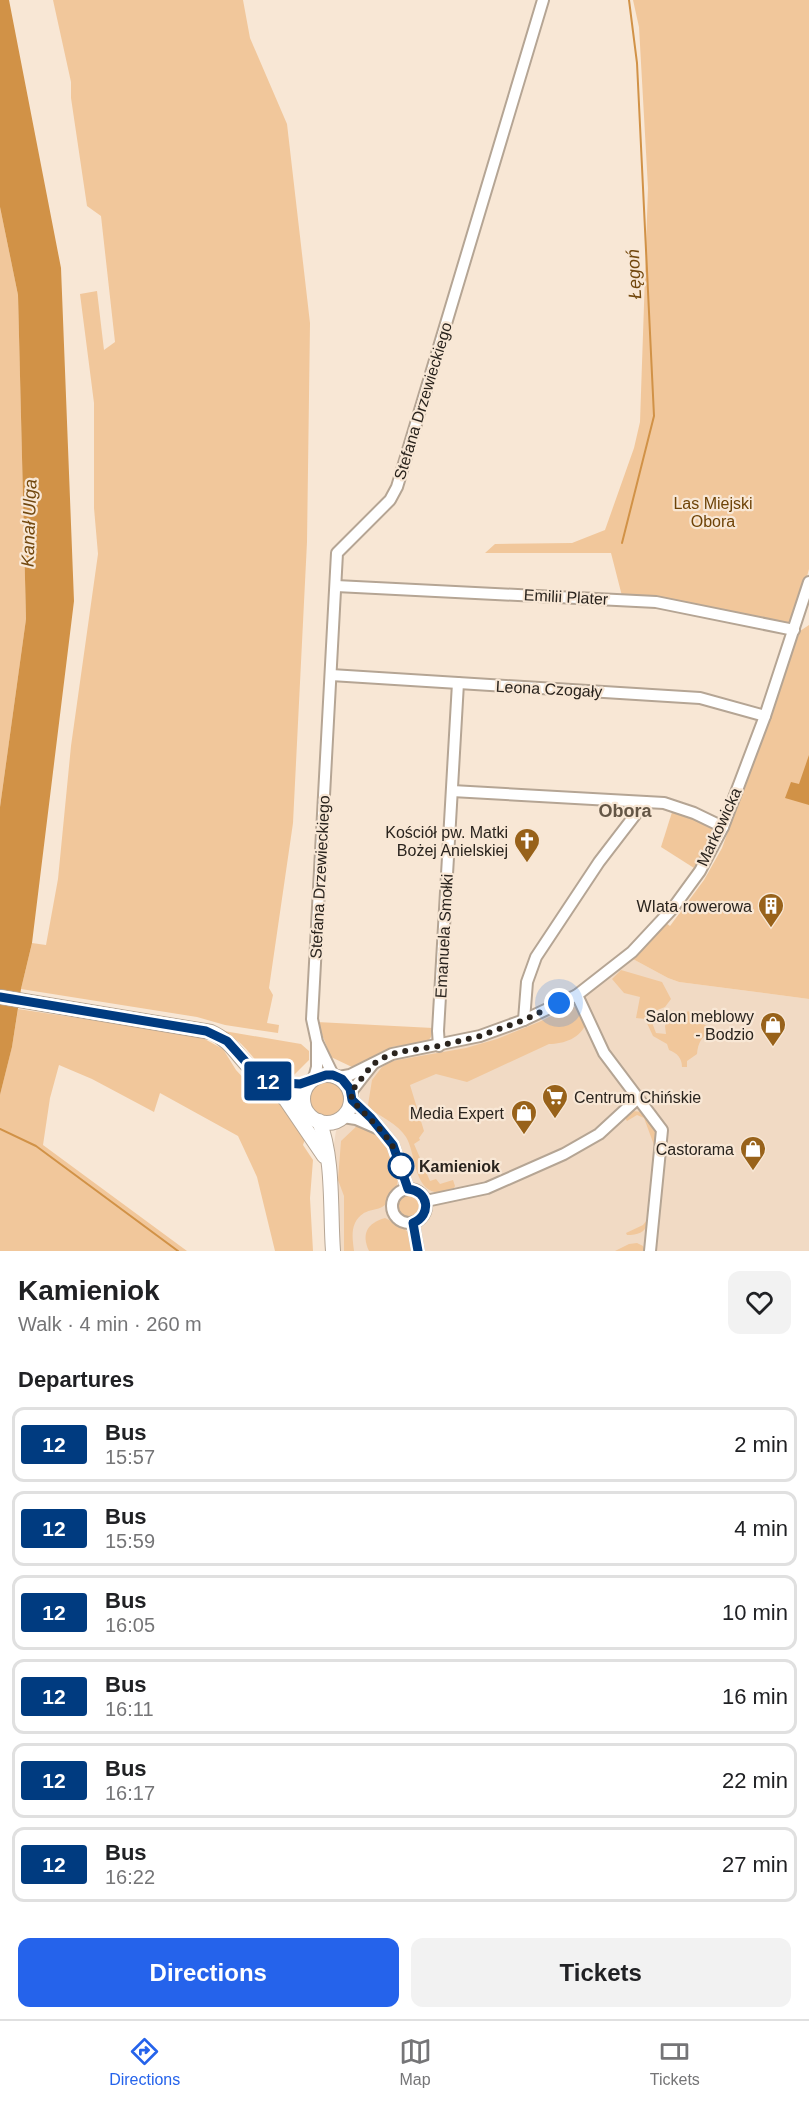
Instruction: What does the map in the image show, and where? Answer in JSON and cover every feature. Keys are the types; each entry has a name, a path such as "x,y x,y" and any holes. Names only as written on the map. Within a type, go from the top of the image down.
{"main road":[{"path":"0,997 206,1031 222,1038 253,1070 271,1082 296,1095 303,1102 307,1112 319,1121 327,1123 340,1119 349,1110 351,1096 347,1084 336,1076 323,1075 295,1084 271,1082"},
{"path":"303,1102 305,1089 312,1080"},
{"path":"271,1082 328,1162"},
{"path":"328,1162 340,1119"},
{"path":"319,1121 328,1162 333,1251"}],"street":[{"name":"Stefana Drzewieckiego","path":"312,1080 317,1067 317,1042 312,1019 338,553 390,500 397,487 543,0"},
{"name":"Markowicka","path":"336,1076 373,1064 398,1052 439,1046 480,1036 524,1020 577,995 632,952 673,908 700,871 723,827 765,716 809,582"},
{"name":"Emilii Plater","path":"336,586 656,602 794,630"},
{"name":"Leona Czogały","path":"331,675 700,698 765,716"},
{"name":"Emanuela Smołki","path":"439,1046 458,683"},
{"path":"452,791 664,803 694,813 723,827"},
{"path":"524,1020 527,982 536,957 599,862 645,802"},
{"path":"577,995 604,1053 663,1133 650,1251"},
{"name":"Stefana Drzewieckiego","path":"317,1042 336,1076"},
{"name":"Markowicka","path":"351,1096 373,1064"},
{"path":"351,1096 395,1149 408,1189"},
{"path":"426,1201 487,1188 564,1154 599,1134 637,1099"},
{"path":"340,1119 356,1119 380,1129"},
{"path":"408,1189 419,1192 426,1201 424,1215 413,1223 400,1220 394,1215 392,1207 396,1196 408,1189"},
{"path":"413,1223 418,1251"}],"shaded area":[{"path":"631,958 679,982 809,999 809,1251 338,1251 333,1150 339,1126 352,1121 360,1106 360,1083 365,1078 378,1066 391,1059 473,1043 540,1018 567,1005"}],"green space":[{"path":"53,0 243,0 250,38 287,124 310,323 307,542 293,823 269,988 273,995 267,1023 279,1025 278,1033 225,1025 197,1017 21,989 32,943 46,945 58,879 71,746 98,554 94,508 94,403 80,294 97,291 104,350 115,342 101,216 87,206 71,98 71,82"},
{"name":"Las Miejski Obora","path":"633,0 809,0 809,569 793,627 622,596 611,553 485,553 495,544 572,543 605,530 634,448 640,422 648,188 639,27"},
{"path":"0,207 18,295 26,619 0,807"},
{"path":"809,625 809,999 679,982 668,978 631,958 666,923 670,926 704,880 722,848 800,631"},
{"path":"673,809 711,824 714,830 694,868 661,847"},
{"path":"621,970 662,982 671,999 665,1007 646,1015 651,1020 656,1033 666,1034 667,1021 678,1021 688,1011 709,1027 710,1031 700,1041 697,1054 687,1061 687,1067 682,1067 680,1058 669,1050 667,1044 653,1036 645,1019 636,1018 640,997 624,993 612,979"},
{"path":"575,1007 581,1011 586,1023 580,1033 571,1039 549,1044 467,1082 436,1074 410,1085 424,1131 420,1140 414,1144 430,1181 436,1179 440,1184 453,1180 455,1186 440,1192 428,1189 419,1177 409,1143 403,1132 369,1108 372,1080 382,1067 392,1061 466,1048 497,1039 565,1009"},
{"path":"18,1009 199,1036 223,1049 236,1070 248,1083 278,1101 305,1139 303,1145 313,1160 310,1198 313,1251 275,1251 257,1177 238,1136 160,1093 154,1112 92,1079 59,1065 50,1098 43,1145 187,1251 0,1251 0,1095 12,1047"},
{"path":"317,1022 433,1028 428,1041 392,1047 352,1067 331,1057"},
{"path":"224,1031 301,1044 309,1051 309,1060 293,1076 292,1081 281,1078 261,1067 239,1042"},
{"path":"327,1081 339,1087 345,1099 339,1111 327,1117 315,1111 309,1099 315,1087"},
{"path":"642,1112 658,1131 649,1223 640,1233 627,1235 626,1233 643,1225 647,1220 654,1145 644,1118 637,1115 627,1121 625,1118 627,1113"},
{"path":"360,1123 379,1138 387,1148 394,1159 398,1181 394,1193 386,1204 362,1214 355,1223 354,1251 344,1251 344,1196 338,1180 341,1141"},
{"path":"409,1194 417,1198 421,1206 417,1214 409,1218 401,1214 397,1206 401,1198"},
{"path":"385,1218 401,1226 410,1234 413,1251 369,1251 366,1239 367,1230 374,1223"},
{"path":"637,1243 643,1246 645,1251 615,1251 629,1244"}],"water":[{"name":"Kanał Ulga","path":"0,0 9,0 61,268 74,601 32,943 21,989 12,1047 0,1095 0,807 26,619 18,295 0,207"},
{"path":"809,755 809,805 785,798 791,782 799,784"}],"waterway":[{"name":"Łęgoń","path":"622,543 654,416 637,63 629,0"},
{"path":"0,1129 36,1146 178,1251"}],"bus line":[{"name":"12","path":"0,997 206,1031 227,1041 253,1070 271,1082 300,1084 323,1075 339,1077 348,1086 352,1100 371,1118 393,1145 408,1189 419,1192 426,1201 424,1215 413,1223 418,1251"}],"place":[{"name":"Kościół pw. Matki Bożej Anielskiej","path":"527,864"},
{"name":"WIata rowerowa","path":"771,929"},
{"name":"Salon meblowy - Bodzio","path":"773,1048"},
{"name":"Centrum Chińskie","path":"555,1120"},
{"name":"Media Expert","path":"524,1136"},
{"name":"Kamieniok","path":"401,1166"},
{"name":"Castorama","path":"753,1172"}],"district":[{"name":"Obora","path":"625,811"}],"route":[{"path":"401,1166 393,1145 371,1118 352,1100 351,1092 373,1064 398,1052 439,1046 480,1036 524,1020 559,1003"}]}
